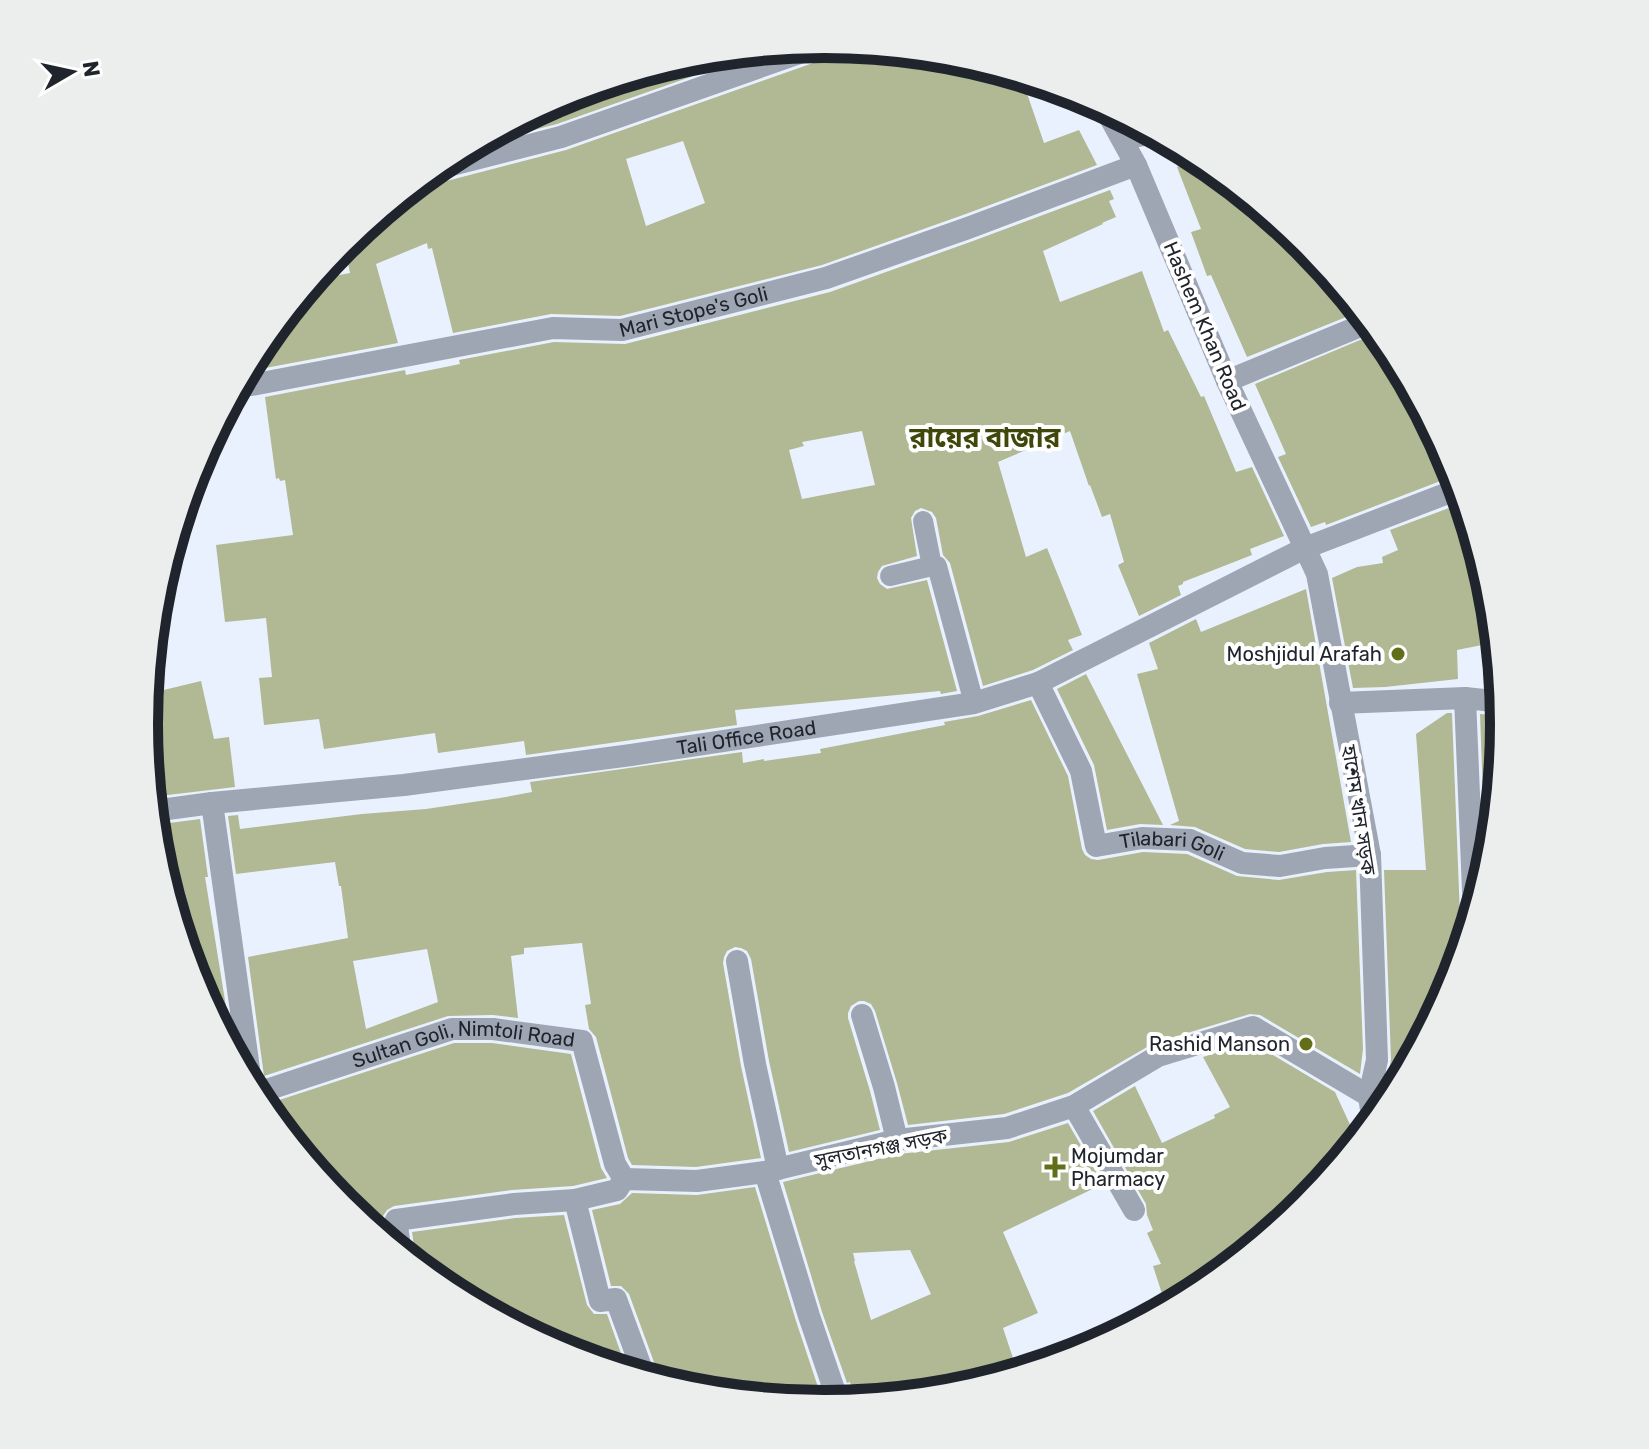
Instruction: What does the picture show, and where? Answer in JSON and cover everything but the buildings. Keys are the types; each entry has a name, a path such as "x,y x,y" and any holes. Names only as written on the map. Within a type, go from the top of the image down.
{"street":[{"path":"469,160 561,137 783,59"},
{"name":"Hashem Khan Road","path":"1115,125 1136,165 1227,381 1305,548"},
{"path":"1123,139 1137,136"},
{"name":"Mari Stope's Goli","path":"251,385 553,328 622,330 826,278 1136,165"},
{"path":"1227,381 1359,327"},
{"name":"Tali Office Road","path":"164,810 404,785 631,755 974,703 1038,683 1305,548 1449,493"},
{"name":"হাশেম খান সড়ক","path":"1305,548 1317,574 1370,855 1377,1060 1369,1096 1370,1106"},
{"name":"Tilabari Goli","path":"1038,683 1081,771 1096,846 1142,838 1190,840 1242,863 1280,866 1325,858 1370,855"},
{"path":"1465,698 1472,878"},
{"path":"1340,703 1465,698 1490,701"},
{"path":"212,803 249,1060"},
{"path":"737,961 771,1170 809,1316 834,1391"},
{"path":"862,1015 897,1140"},
{"name":"সুলতানগঞ্জ সড়ক","path":"399,1237 396,1220 514,1204 575,1200 617,1190 624,1179 697,1181 771,1170 897,1140 1007,1128 1074,1106 1158,1056 1253,1027 1369,1096"},
{"name":"Sultan Goli, Nimtoli Road","path":"266,1088 452,1029 493,1029 582,1041 615,1164 624,1179"},
{"path":"1074,1106 1134,1210"},
{"path":"575,1200 600,1301 616,1299 640,1365"}],"lane":[{"path":"923,521 932,566"},
{"path":"890,576 937,566 974,703"}],"place":[{"name":"Moshjidul Arafah","path":"1398,654"},
{"name":"Rashid Manson","path":"1306,1044"},
{"name":"Mojumdar Pharmacy","path":"1055,1167"}],"district":[{"name":"রায়ের বাজার","path":"985,437"}]}
